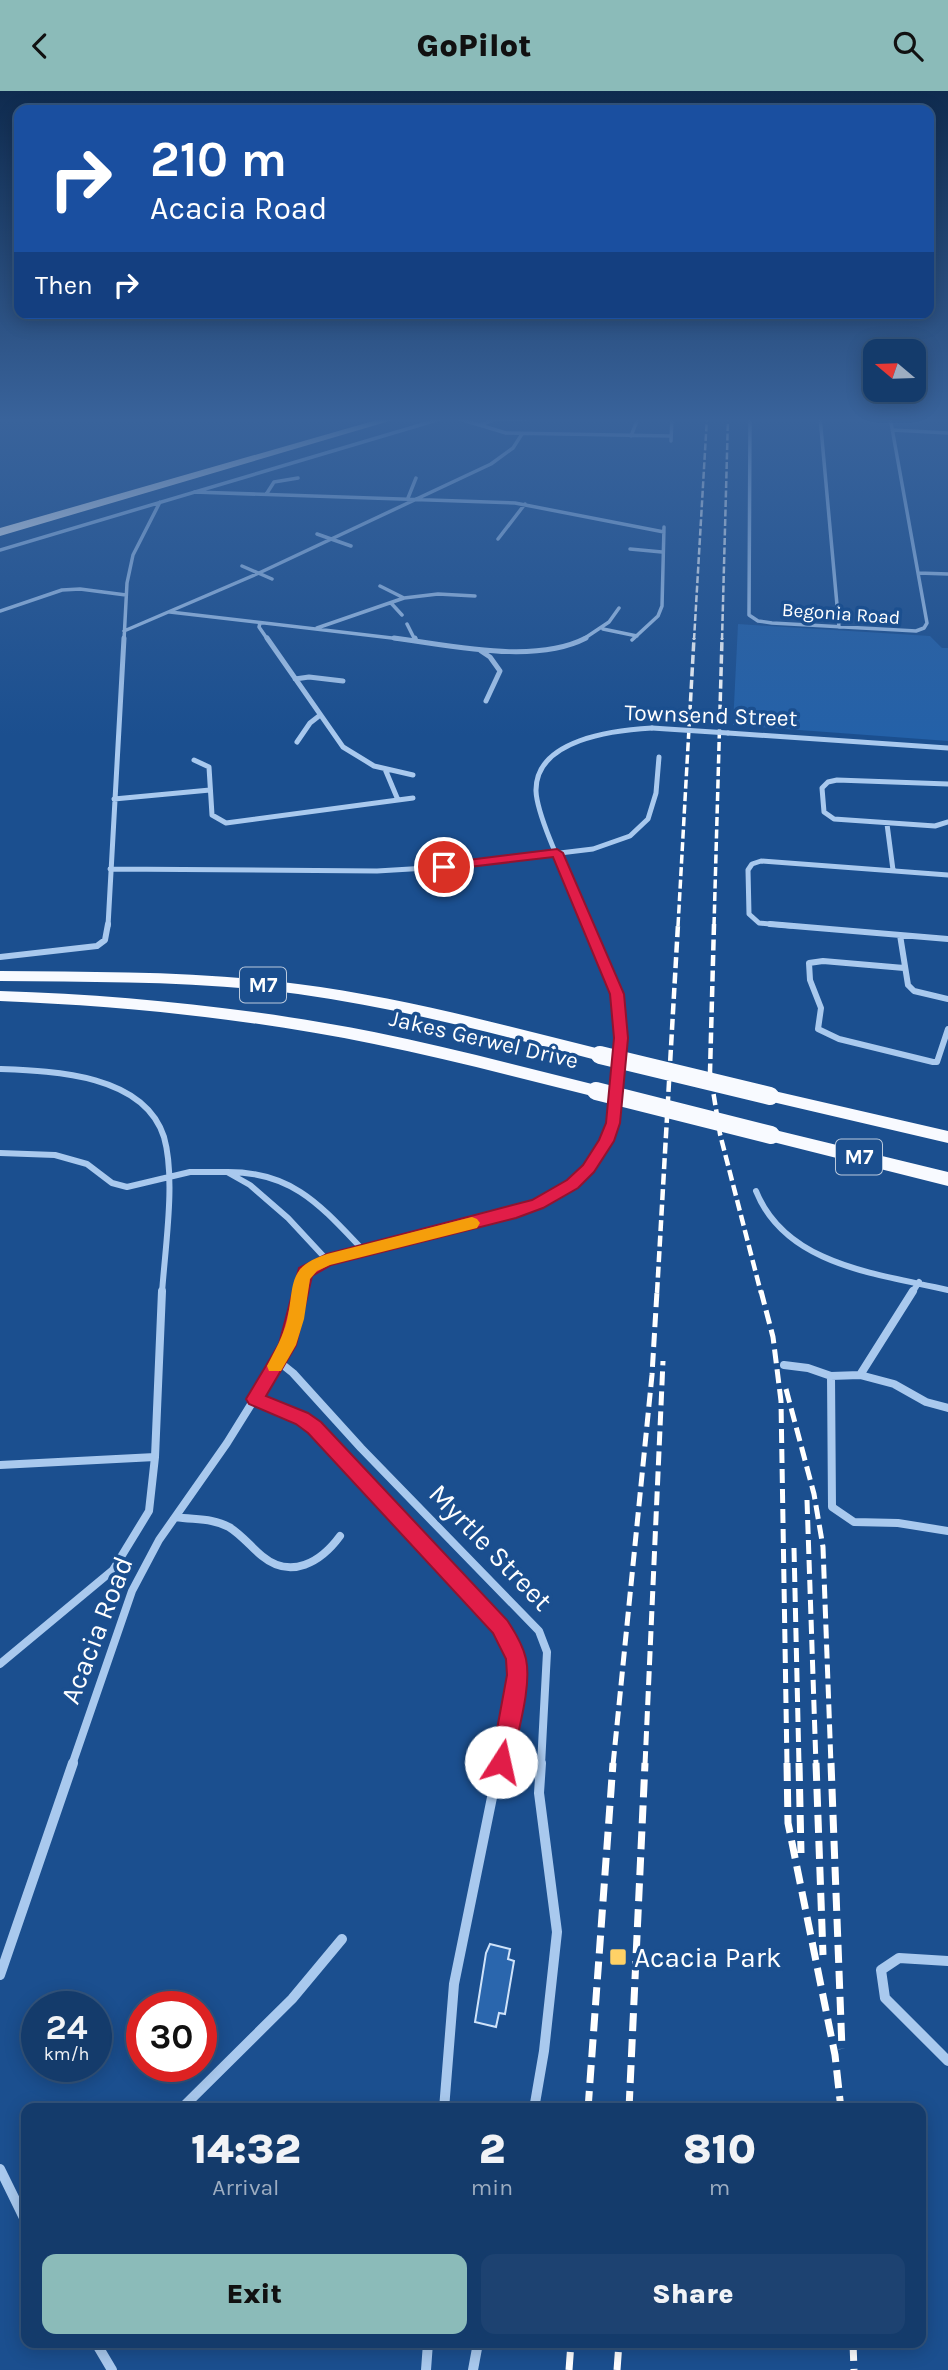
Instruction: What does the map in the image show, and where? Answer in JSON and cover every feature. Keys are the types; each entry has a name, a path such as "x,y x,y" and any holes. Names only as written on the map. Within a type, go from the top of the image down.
{"highway":[{"path":"0,533 33,523"},
{"name":"Jakes Gerwel Drive","path":"0,976 173,978 288,988 391,1005 948,1137"},
{"name":"Jakes Gerwel Drive","path":"0,996 153,1006 290,1023 420,1048 948,1179"}],"street":[{"path":"0,550 89,523"},
{"path":"0,957 89,947 105,940 126,595 133,555 149,523"},
{"path":"124,631 365,523"},
{"path":"498,539 510,523"},
{"path":"602,628 634,638 658,616 662,606 664,529 633,523"},
{"name":"Begonia Road","path":"749,523 749,615 754,619 909,631 926,627 918,573"},
{"path":"830,523 839,627"},
{"path":"909,523 918,573 948,574"},
{"path":"317,534 351,546"},
{"path":"630,549 662,552"},
{"path":"242,566 272,579"},
{"path":"380,586 404,599"},
{"path":"0,611 71,589 126,595"},
{"path":"313,629 404,599 438,594 475,596"},
{"path":"391,603 402,615"},
{"path":"170,612 511,651 551,649 577,642 602,628 619,608"},
{"path":"260,623 259,627 343,747 362,761 413,775"},
{"path":"407,624 416,641"},
{"path":"474,647 486,653 500,671 486,701"},
{"path":"295,679 343,681"},
{"path":"297,742 310,723 320,716"},
{"name":"Townsend Street","path":"327,1260 516,1212 537,1204 572,1184 588,1168 607,1141 613,1123 621,1038 617,994 536,801 536,782 544,766 570,744 599,733 629,728 652,728 948,748"},
{"path":"110,869 377,871 444,867 613,844 644,827 655,804 660,757"},
{"path":"194,760 209,767 212,815 226,823 412,798"},
{"path":"385,769 398,800"},
{"path":"948,784 836,780 823,786 824,812 830,818 941,826 948,822"},
{"path":"114,799 210,790"},
{"path":"887,824 893,870"},
{"path":"948,875 756,862 748,870 749,914 755,921 948,939"},
{"path":"900,935 904,968 910,988 948,999"},
{"path":"904,968 823,961 809,963 810,980 821,1007 818,1029 839,1039 933,1062 937,1062 942,1054 948,1029"},
{"path":"0,1069 42,1071 73,1077 121,1091 140,1102 154,1116 163,1135 168,1152 169,1178 155,1410 155,1457 149,1511 113,1570 0,1664"},
{"path":"0,1153 45,1154 76,1161 98,1170 112,1183 127,1187 190,1172 227,1173 248,1170 268,1173 290,1182 363,1250"},
{"path":"227,1173 250,1185 288,1218 327,1260"},
{"path":"756,1191 771,1220 781,1231 814,1253 948,1290"},
{"name":"Acacia Road","path":"0,1975 132,1591 144,1564 288,1345 296,1319 302,1277 312,1267 327,1260"},
{"path":"860,1375 919,1282"},
{"name":"Myrtle Street","path":"278,1361 293,1373 361,1448 539,1631 547,1652 539,1793 557,1932 544,2051 535,2103"},
{"path":"784,1365 808,1368 831,1376 860,1375 894,1384 926,1402 948,1408"},
{"path":"831,1376 832,1507 854,1522 898,1523 948,1531"},
{"path":"255,1399 302,1418 315,1427 500,1627 511,1644 516,1659 517,1675 501,1762 454,1984 444,2103"},
{"path":"0,1465 155,1457"},
{"path":"176,1517 220,1523 230,1528 267,1560 293,1569 316,1562 340,1535"},
{"path":"187,2103 292,1999 342,1939"},
{"path":"948,1961 899,1958 881,1970 885,1998 948,2061"},
{"path":"0,2169 21,2212"},
{"path":"99,2348 112,2370"},
{"path":"426,2370 428,2348"},
{"path":"473,2370 477,2348"}],"shaded area":[{"path":"738,624 930,636 942,648 948,648 948,741 733,725"}],"building":[{"path":"490,1944 510,1949 508,1959 514,1961 505,2014 499,2013 496,2027 475,2022 486,1953"}],"railway":[{"path":"694,640 701,523"},
{"path":"722,640 725,523"},
{"path":"678,926 694,638"},
{"path":"714,926 722,638"},
{"path":"657,1293 678,924"},
{"path":"714,924 710,1072 720,1134 761,1293"},
{"path":"613,1765 652,1375 657,1291"},
{"path":"761,1291 773,1337 781,1401 787,1765"},
{"path":"645,1765 663,1361"},
{"path":"786,1389 814,1494 823,1547 831,1765"},
{"path":"807,1500 816,1765"},
{"path":"794,1548 799,1765"},
{"path":"588,2103 613,1763"},
{"path":"629,2103 645,1763"},
{"path":"787,1763 788,1823 835,2055 840,2103"},
{"path":"799,1763 801,1853"},
{"path":"816,1763 823,1955"},
{"path":"831,1763 842,2049"},
{"path":"569,2370 571,2348"},
{"path":"617,2370 619,2348"},
{"path":"853,2348 854,2370"}],"slow traffic":[{"path":"275,1366 288,1345 305,1272 327,1260 472,1223"}],"place":[{"name":"Acacia Park","path":"618,1957"}],"route":[{"path":"444,867 557,853 617,994 621,1017 613,1123 607,1141 597,1157 572,1184 537,1204 516,1212 327,1260 305,1272 288,1345 255,1399 302,1418 315,1427 500,1627 511,1644 517,1675 501,1762"}]}
